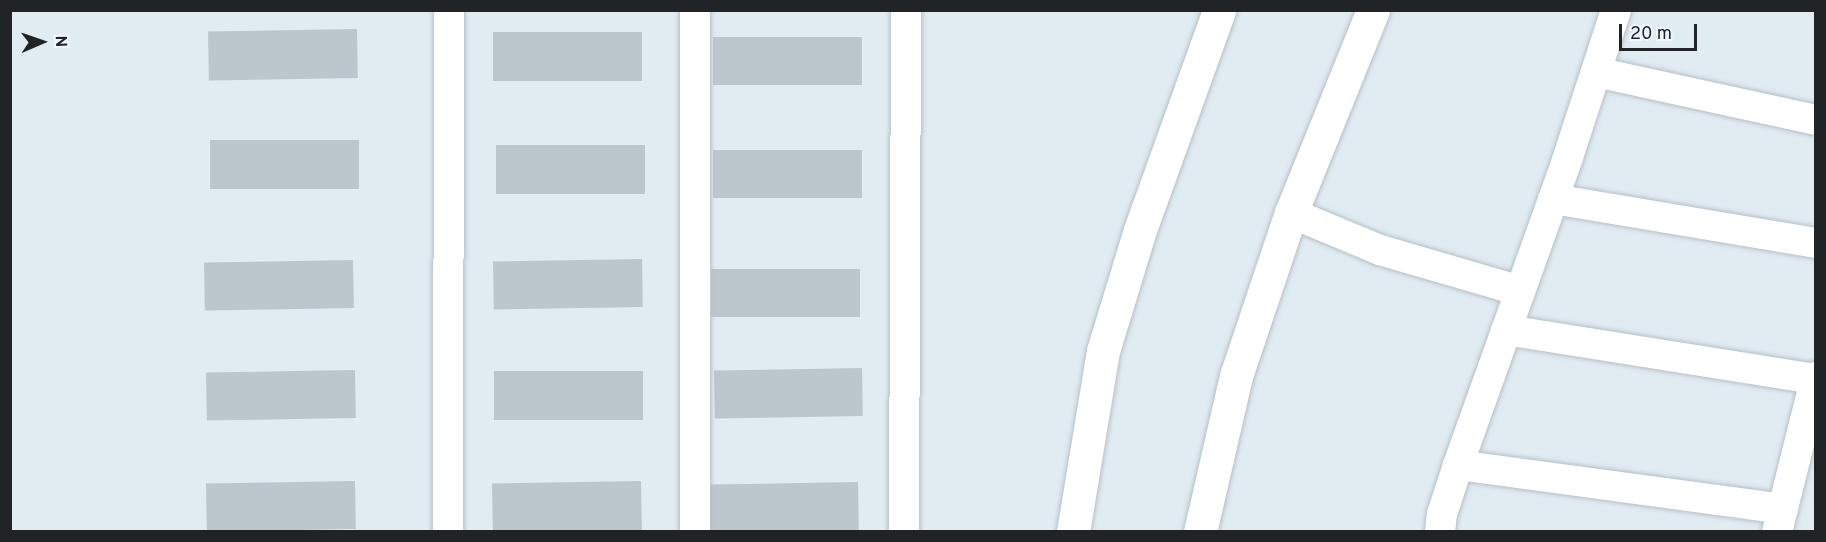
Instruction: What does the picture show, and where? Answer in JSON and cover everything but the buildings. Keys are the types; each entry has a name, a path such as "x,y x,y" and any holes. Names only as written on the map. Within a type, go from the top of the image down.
{"main road":[{"path":"1073,531 1103,351 1140,230 1219,10"},
{"path":"1200,531 1236,376 1291,213 1373,10"}],"street":[{"path":"448,531 449,10"},
{"path":"695,10 695,531"},
{"path":"904,531 906,10"},
{"path":"1440,531 1442,514 1458,465 1553,199 1616,10"},
{"path":"1596,72 1815,120"},
{"path":"1553,199 1815,243"},
{"path":"1291,213 1380,250 1520,291"},
{"path":"1458,465 1780,520 1815,378 1506,330"}]}
